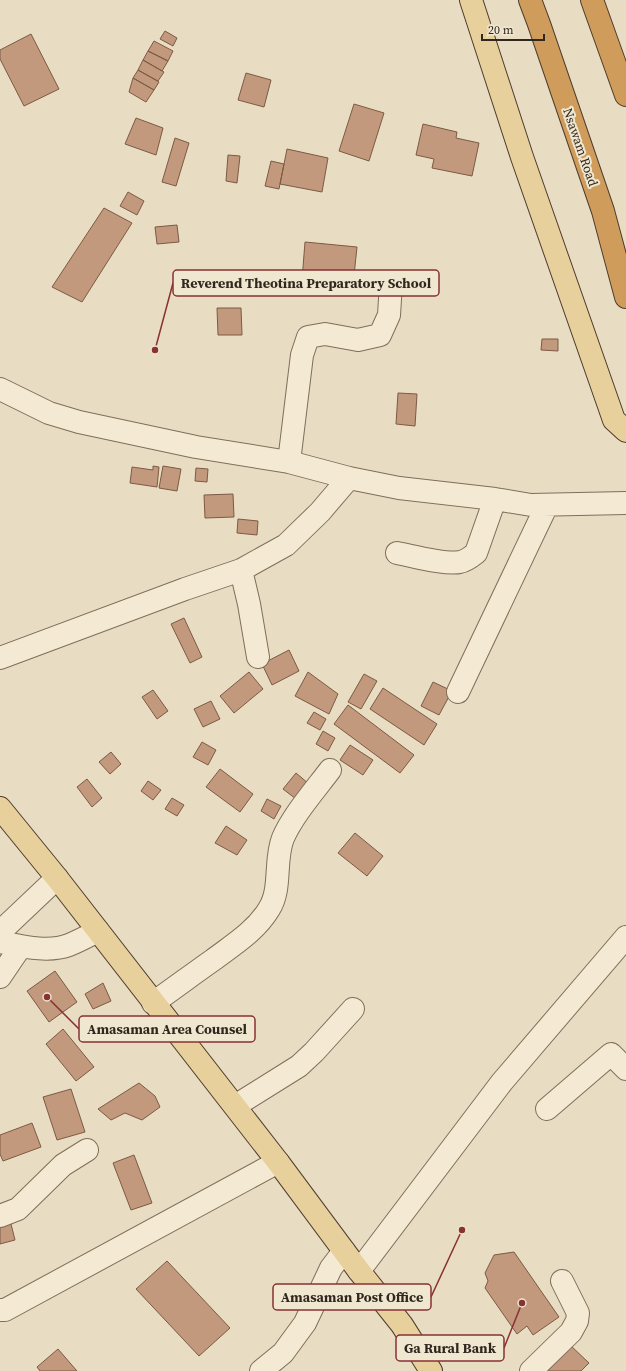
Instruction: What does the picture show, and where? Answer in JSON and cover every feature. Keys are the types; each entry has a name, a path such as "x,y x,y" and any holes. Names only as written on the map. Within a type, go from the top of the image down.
{"highway":[{"name":"Nsawam Road","path":"530,0 603,211 626,297"},
{"path":"592,0 626,95"}],"main road":[{"path":"471,0 522,157 614,420 626,431"},
{"path":"0,808 57,878 278,1162 359,1271 402,1325 431,1371"}],"street":[{"path":"289,462 302,355 308,337 325,334 358,340 380,335 389,315 391,283"},
{"path":"0,389 49,413 79,422 196,447 289,462 349,478 399,488 495,499 531,506 626,503"},
{"path":"0,658 185,589 241,570 286,545 320,512 349,478"},
{"path":"397,553 452,563 462,562 476,553 495,499"},
{"path":"458,692 548,505"},
{"path":"241,570 249,604 258,657"},
{"path":"154,1003 233,946 260,923 270,908 275,890 282,839 292,822 330,770"},
{"path":"0,932 57,878"},
{"path":"0,942 33,948 68,946 98,931"},
{"path":"359,1271 502,1082 626,937"},
{"path":"0,977 21,946"},
{"path":"235,1106 299,1066 314,1052 353,1009"},
{"path":"547,1109 611,1054 626,1069"},
{"path":"0,1216 18,1209 63,1165 88,1150"},
{"path":"0,1310 4,1310 278,1162"},
{"path":"261,1371 283,1353 306,1323 331,1268 344,1250"},
{"path":"531,1371 571,1332 577,1321 578,1313 562,1281"}],"building":[{"path":"165,31 177,38 173,46 160,39"},
{"path":"31,34 59,89 24,106 0,59 0,50"},
{"path":"154,41 173,51 168,61 148,51"},
{"path":"148,51 168,61 162,71 143,60"},
{"path":"143,60 164,72 158,81 138,70"},
{"path":"138,70 159,82 154,90 133,78"},
{"path":"246,73 271,80 264,107 238,100"},
{"path":"133,78 154,90 146,102 129,92"},
{"path":"354,104 384,113 369,161 339,151"},
{"path":"136,118 163,128 156,155 125,144"},
{"path":"423,124 457,132 456,138 479,143 472,176 432,168 434,159 416,155"},
{"path":"175,138 189,143 176,186 162,182"},
{"path":"287,149 328,158 322,192 280,184"},
{"path":"228,155 240,156 237,183 226,181"},
{"path":"271,161 284,164 279,189 265,186"},
{"path":"128,192 144,201 137,215 120,206"},
{"path":"104,208 132,223 82,302 52,287"},
{"path":"177,225 179,242 157,244 155,227"},
{"path":"305,242 357,247 353,285 302,280"},
{"path":"217,308 241,308 242,335 218,335"},
{"path":"542,339 558,339 558,351 541,350"},
{"path":"398,393 417,394 415,426 396,424"},
{"path":"153,466 159,467 157,487 130,483 132,467 153,470"},
{"path":"163,466 181,469 177,491 159,488"},
{"path":"196,468 208,469 207,482 195,481"},
{"path":"233,494 234,517 205,518 204,495"},
{"path":"238,519 258,521 257,535 237,533"},
{"path":"184,618 202,657 190,663 171,624"},
{"path":"289,650 299,671 272,685 262,664"},
{"path":"249,672 263,689 234,713 220,696"},
{"path":"308,672 338,694 329,714 295,696"},
{"path":"364,674 377,681 361,709 348,702"},
{"path":"433,682 452,691 439,715 421,706"},
{"path":"383,688 437,724 424,745 370,709"},
{"path":"153,690 168,711 157,719 142,697"},
{"path":"211,701 220,719 203,727 194,709"},
{"path":"348,705 414,755 400,773 334,724"},
{"path":"314,712 326,719 320,730 307,723"},
{"path":"323,731 335,738 328,751 316,744"},
{"path":"202,742 216,750 208,765 193,757"},
{"path":"350,745 373,760 363,775 340,760"},
{"path":"111,752 121,764 110,774 99,762"},
{"path":"220,769 253,794 240,812 206,787"},
{"path":"296,773 309,784 296,799 283,789"},
{"path":"87,779 102,798 92,807 77,787"},
{"path":"148,781 161,790 153,800 141,791"},
{"path":"172,798 184,805 177,816 165,809"},
{"path":"267,799 281,806 274,819 261,811"},
{"path":"226,826 247,840 237,855 215,843"},
{"path":"355,833 383,856 367,876 338,853"},
{"path":"55,971 77,1002 49,1022 27,991"},
{"path":"103,983 111,1001 93,1009 85,994"},
{"path":"63,1029 94,1067 76,1081 46,1044"},
{"path":"139,1083 155,1096 160,1107 142,1120 125,1113 111,1120 98,1109"},
{"path":"71,1089 85,1132 57,1140 43,1097"},
{"path":"32,1123 41,1147 3,1161 0,1154 0,1135"},
{"path":"134,1155 152,1203 131,1210 113,1163"},
{"path":"10,1220 15,1240 0,1244 0,1223"},
{"path":"514,1252 559,1317 533,1335 527,1326 517,1334 485,1288 488,1281 485,1273 494,1255"},
{"path":"167,1261 230,1328 199,1356 136,1289"},
{"path":"570,1345 589,1363 581,1371 546,1371"},
{"path":"58,1349 77,1371 40,1371 37,1367"}],"place":[{"name":"Reverend Theotina Preparatory School","path":"155,350"},
{"name":"Amasaman Area Counsel","path":"47,997"},
{"name":"Amasaman Post Office","path":"462,1230"},
{"name":"Ga Rural Bank","path":"522,1303"}]}
